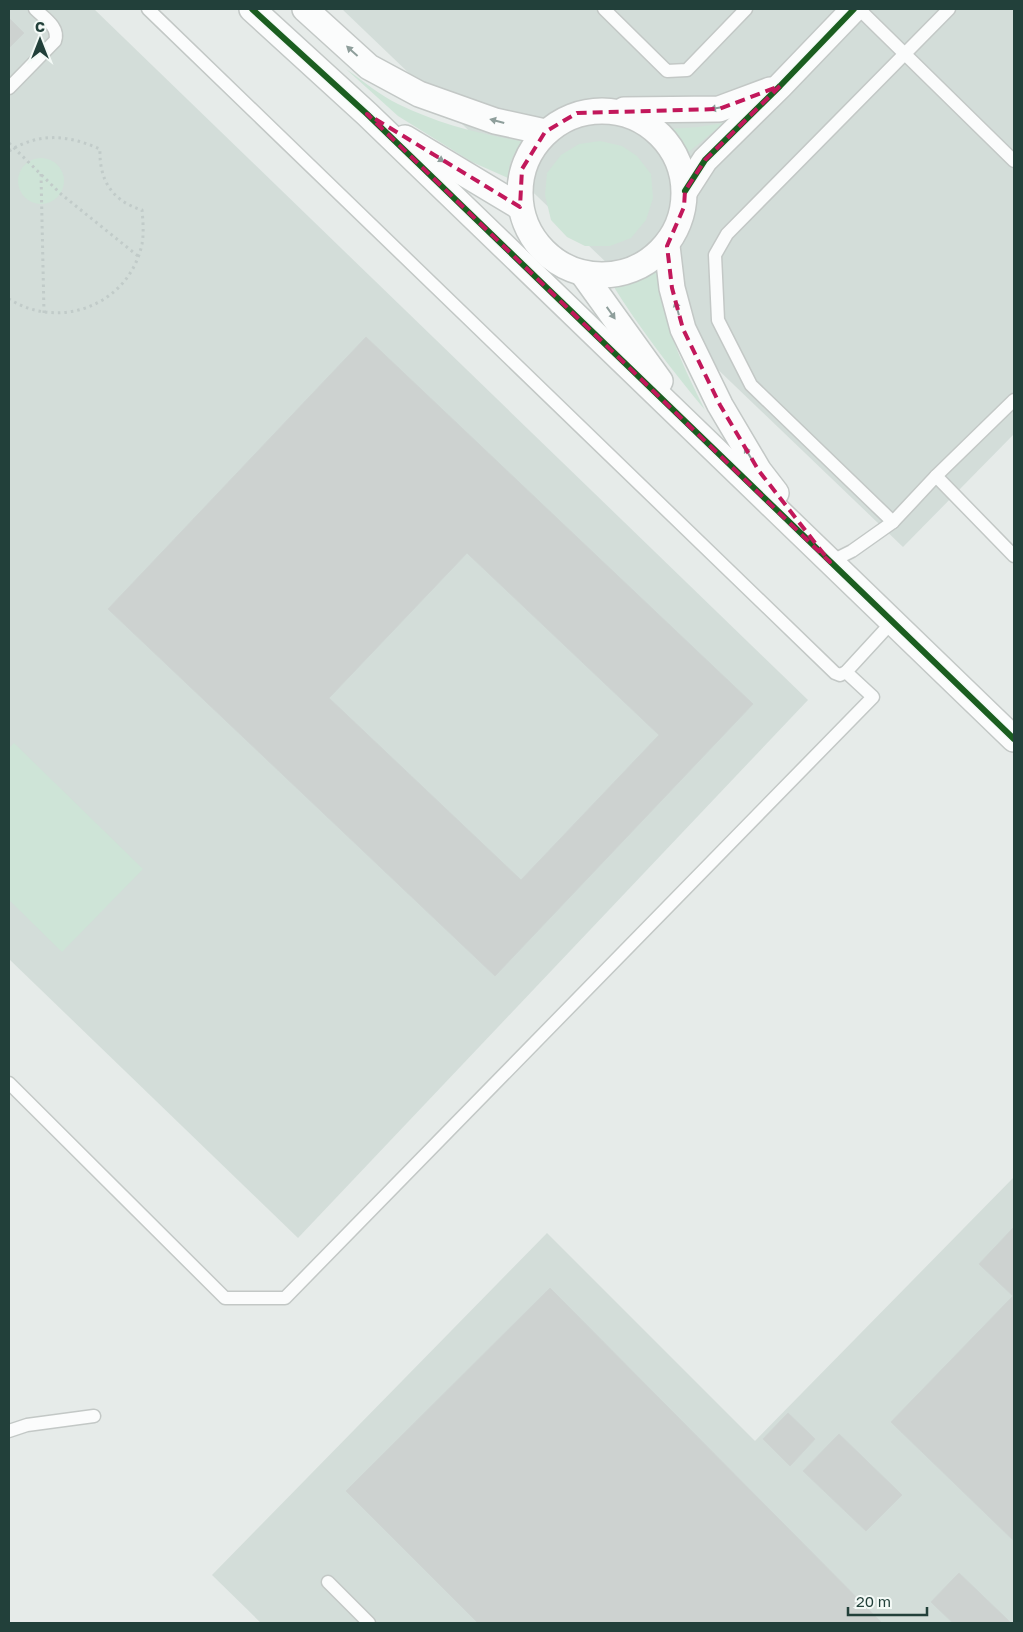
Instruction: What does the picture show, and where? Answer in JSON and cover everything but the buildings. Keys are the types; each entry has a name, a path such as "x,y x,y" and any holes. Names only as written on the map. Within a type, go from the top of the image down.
{"street":[{"path":"252,9 367,114 1014,739"},
{"path":"305,9 369,67 419,94 495,121 544,132"},
{"path":"685,191 705,160 854,9"},
{"path":"614,110 646,122 666,139 677,158 685,191 684,207 667,246 656,256 631,271 612,275 583,274 562,266 539,247 529,234 520,207 522,168 544,132 577,113 614,110 719,110 780,86"},
{"path":"367,114 520,207"},
{"path":"667,246 672,288 683,329 720,405 758,471 830,562"},
{"path":"583,274 697,433"}],"lane":[{"path":"9,88 55,41 57,35 56,29 35,9"},
{"path":"148,9 835,673 840,675 846,672 892,622"},
{"path":"604,9 666,71 686,70 746,9"},
{"path":"859,9 1014,161"},
{"path":"893,522 751,385 718,320 715,255 727,234 949,9"},
{"path":"830,562 852,551 893,522 936,476 1014,400"},
{"path":"936,476 1014,556"},
{"path":"9,1083 225,1298 286,1298 873,697 846,672"},
{"path":"9,1430 27,1425 94,1416"},
{"path":"328,1582 369,1623"}],"path":[{"path":"9,151 32,140 50,138 67,138 84,142 100,149 102,175 108,186 123,201 132,207 142,210 144,227 142,244 128,276 104,300 88,308 53,314 18,305 9,299"},
{"path":"9,143 61,194 138,256"},
{"path":"41,174 44,312"}],"highlighted area":[{"path":"780,86 705,160 685,191 684,207 667,246 672,288 683,329 720,405 759,471 830,562 697,433 367,114 520,207 522,169 545,132 577,113 719,109"}],"shaded area":[{"path":"9,9 94,9 808,700 298,1238 9,959"},
{"path":"342,9 1014,9 1014,434 903,547"},
{"path":"1014,1177 1014,1623 261,1623 212,1575 547,1233 755,1441"}],"green space":[{"path":"346,69 385,96 413,111 458,127 521,141 510,162 508,178 472,162 398,116"},
{"path":"724,123 685,155 668,129 698,127"},
{"path":"600,141 622,146 637,156 651,174 653,198 646,220 631,238 610,246 585,246 567,237 551,220 545,195 547,173 561,155 579,144"},
{"path":"41,158 54,162 60,168 64,181 60,194 54,200 41,204 28,200 22,194 18,181 22,168 28,162"},
{"path":"658,264 664,306 670,330 705,410 656,348 612,284 645,274"},
{"path":"14,743 143,869 62,952 9,900 9,748"}],"cycle path":[{"path":"252,9 367,114 1014,739"},
{"path":"685,191 705,160 854,9"}]}
